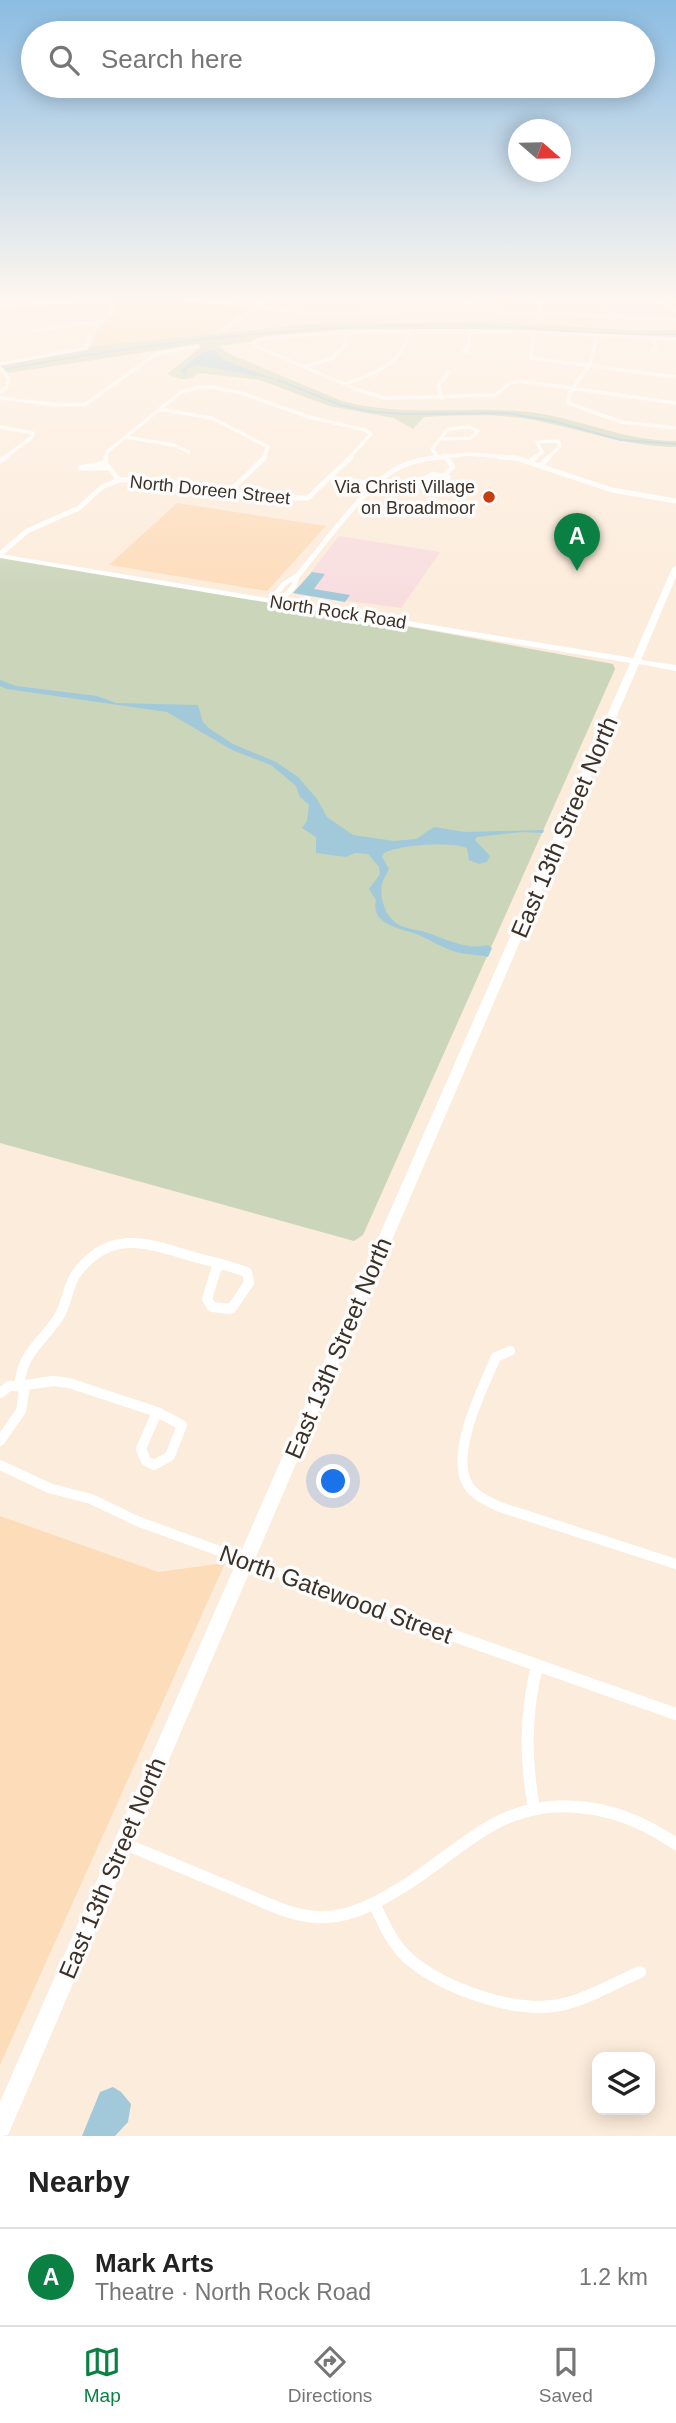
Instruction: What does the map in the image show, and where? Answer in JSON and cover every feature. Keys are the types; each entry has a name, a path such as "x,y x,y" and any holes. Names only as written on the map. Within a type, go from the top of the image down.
{"main road":[{"name":"North Rock Road","path":"0,555 676,668"},
{"name":"East 13th Street North","path":"0,2127 676,568"}],"street":[{"path":"12,399 57,405 86,404 93,399"},
{"path":"0,555 27,531 79,508 102,486 119,480 106,465 107,452 172,399"},
{"path":"264,399 315,419 369,433 331,478"},
{"path":"567,399 568,403 579,410 643,427 676,428"},
{"path":"640,399 676,403"},
{"path":"159,409 212,418 268,447 266,456 230,491"},
{"path":"0,427 33,433 32,437 0,461"},
{"path":"437,456 432,449 440,439 452,428 476,428 478,432 471,438 440,439"},
{"path":"125,437 174,445 189,452"},
{"path":"531,461 542,452 537,442 558,441 560,446 542,464"},
{"path":"270,601 284,584 298,575 377,482 398,468 437,456 491,454 531,461 612,490 676,500"},
{"path":"414,485 431,475 444,475 453,467 445,455"},
{"path":"331,478 440,488 448,479 444,475"},
{"name":"North Doreen Street","path":"119,480 147,479 300,500 316,494 331,478"},
{"path":"280,602 294,586 298,575"},
{"path":"0,1441 21,1411 24,1392 19,1386 20,1363 58,1318 74,1277 89,1257 101,1248 125,1240 159,1245 232,1265 247,1272 249,1283 231,1309 212,1307 207,1299 218,1263"},
{"path":"510,1350 496,1357 461,1450 463,1475 474,1493 500,1507 676,1564"},
{"path":"0,1393 9,1386 53,1381 69,1383 158,1412 182,1425 179,1440 169,1458 154,1465 144,1461 140,1454 142,1441 158,1412"},
{"name":"North Gatewood Street","path":"0,1465 49,1488 91,1499 137,1521 245,1561 676,1714"},
{"path":"534,1808 524,1748 527,1702 537,1666"},
{"path":"123,1843 306,1917 337,1917 374,1903 482,1830 507,1817 534,1808 564,1806 618,1814 654,1829 676,1844"},
{"path":"374,1903 396,1945 417,1965 446,1981 507,2005 532,2008 558,2006 640,1972"}],"shaded area":[{"path":"177,503 326,526 267,591 109,565"},
{"path":"339,536 440,552 401,608 294,594"},
{"path":"0,1516 158,1572 225,1563 0,2065"}],"green space":[{"path":"310,399 336,399 389,409 529,412 638,437 676,441 676,447 624,441 528,419 499,416 424,417 413,429 394,418 329,406"},
{"path":"0,555 613,664 615,669 363,1235 354,1241 0,1143"}],"water":[{"path":"312,572 325,574 314,589 350,595 345,602 293,593"},
{"path":"0,680 16,686 97,696 116,703 198,705 203,722 210,729 233,744 276,762 298,777 317,799 327,817 353,835 394,841 416,839 434,827 465,832 544,830 543,833 522,832 477,837 475,840 490,856 487,862 479,864 469,860 467,848 460,846 412,846 384,853 382,857 389,869 382,884 382,897 393,920 404,927 459,944 488,945 492,948 488,957 456,952 390,925 378,916 375,909 376,900 369,889 380,874 379,867 368,854 355,853 346,857 316,853 316,837 302,828 307,821 309,805 300,797 296,786 271,765 232,750 167,712 7,689 0,686"},
{"path":"113,2087 131,2104 128,2122 115,2136 82,2136 100,2092"}],"waterway":[{"path":"324,399 366,411 405,414 506,413 553,421 621,440 676,444"}],"place":[{"name":"Via Christi Village on Broadmoor","path":"489,497"},
{"name":"Mark Arts","path":"577,571"}]}
